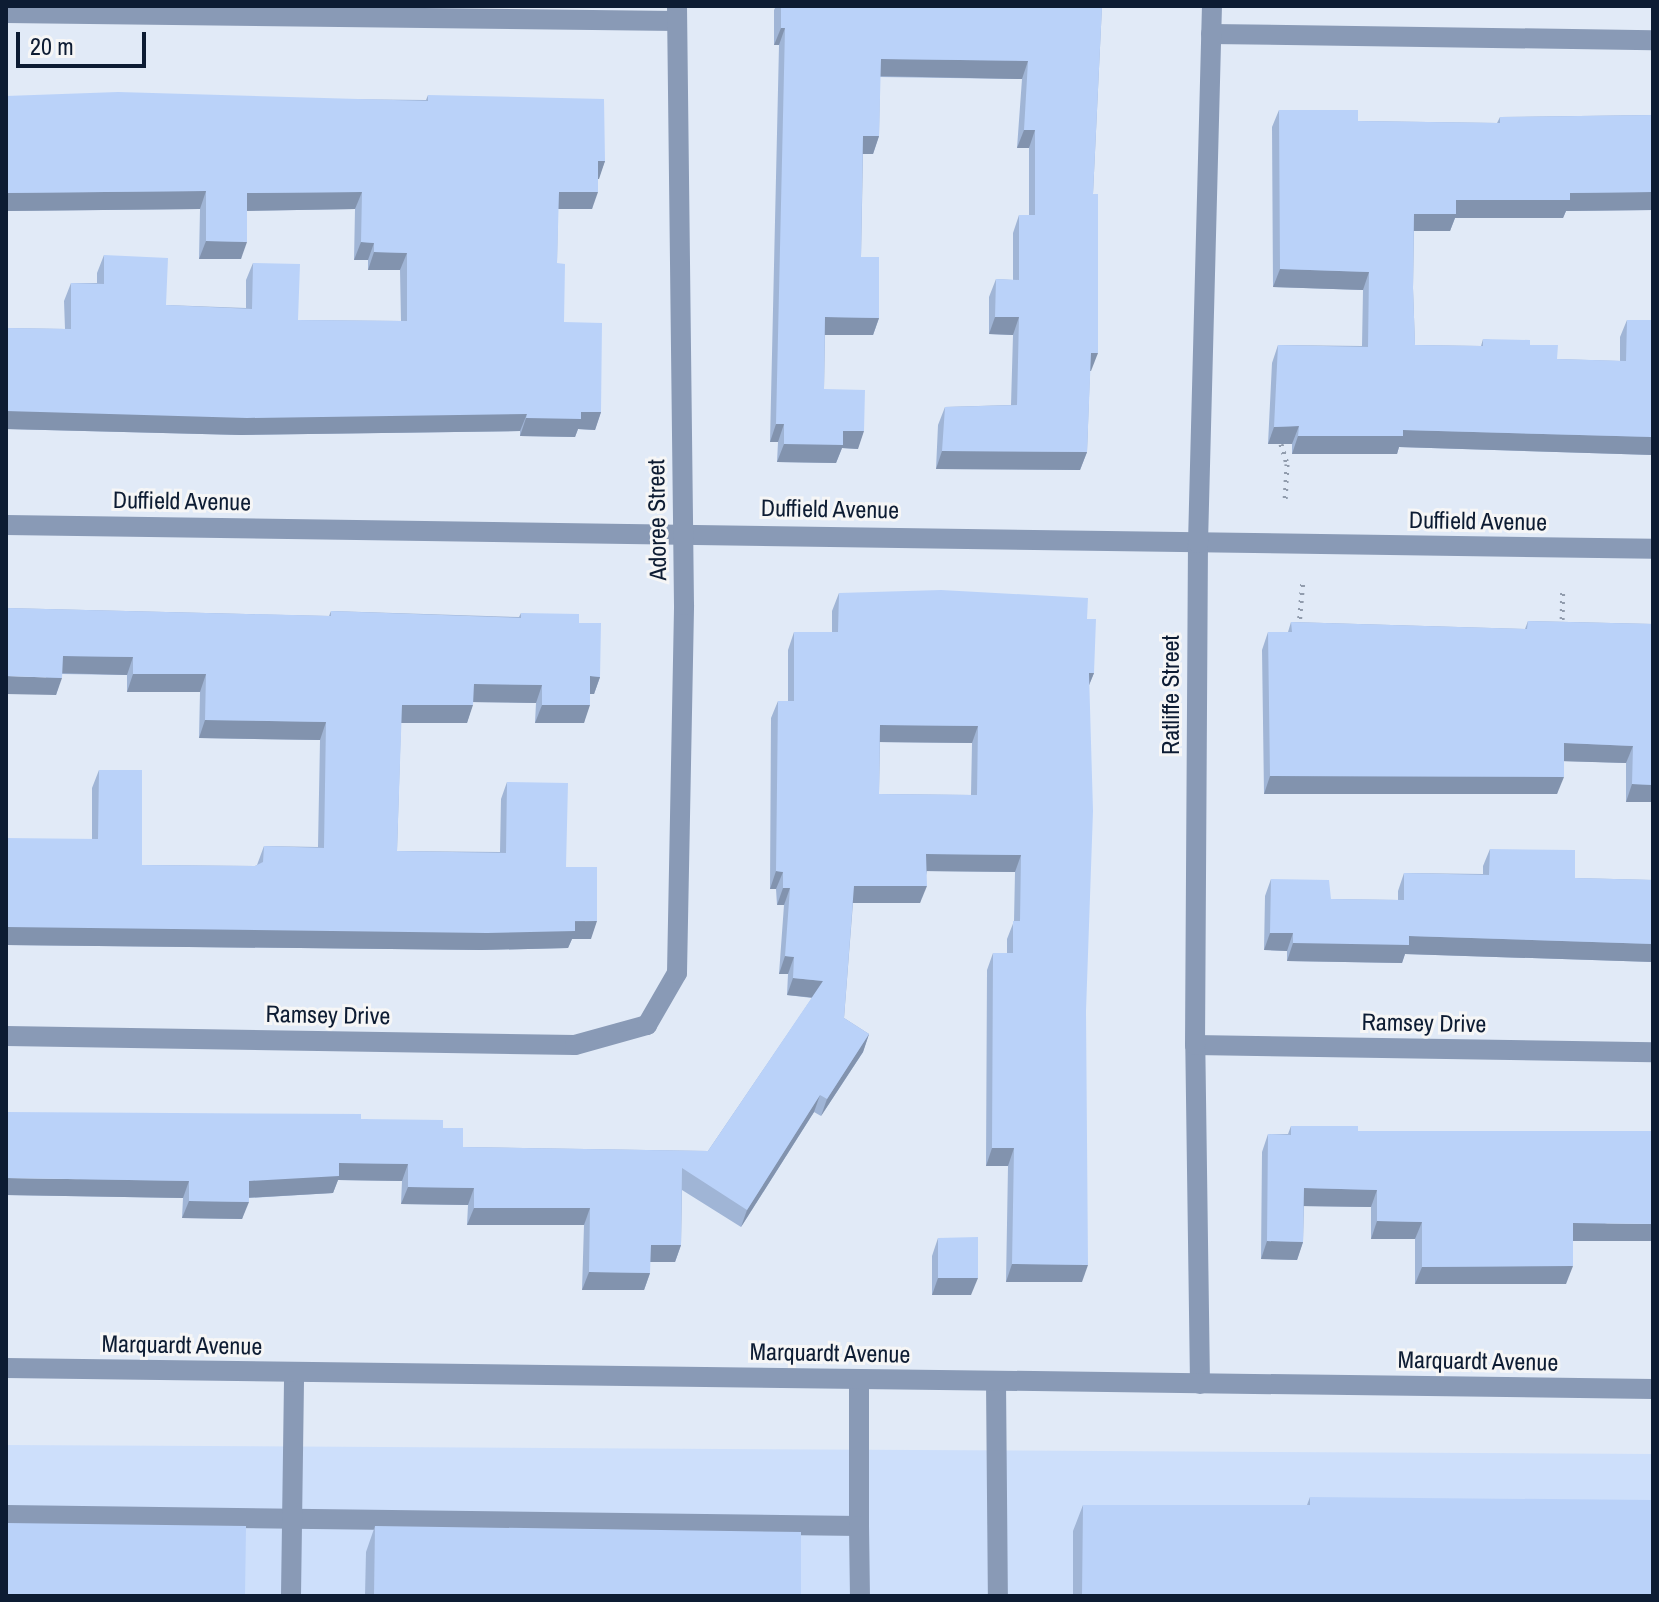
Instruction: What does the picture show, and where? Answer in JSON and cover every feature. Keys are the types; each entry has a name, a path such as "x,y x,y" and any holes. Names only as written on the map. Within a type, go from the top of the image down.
{"street":[{"name":"Ratliffe Street","path":"1200,1384 1195,1045 1198,543 1212,6"},
{"path":"6,13 677,13"},
{"name":"Adoree Street","path":"647,1025 677,973 683,532 677,13"},
{"path":"1211,34 1653,40"},
{"name":"Duffield Avenue","path":"6,525 683,532 1653,549"},
{"name":"Ramsey Drive","path":"6,1036 575,1045 647,1025"},
{"name":"Ramsey Drive","path":"1195,1045 1653,1052"},
{"name":"Marquardt Avenue","path":"6,1368 1653,1389"},
{"path":"291,1596 294,1372"},
{"path":"859,1379 860,1596"},
{"path":"996,1381 998,1596"},
{"path":"6,1515 292,1516 859,1526"}],"path":[{"path":"1281,444 1287,464 1285,499"},
{"path":"1297,640 1303,579"},
{"path":"1562,634 1563,588"}],"shaded area":[{"path":"6,1445 1653,1454 1653,1596 6,1596"}],"building":[{"path":"781,6 1102,6 1093,194 1098,194 1098,353 1091,353 1087,452 942,451 945,407 1017,405 1019,317 995,317 996,279 1019,280 1019,215 1035,215 1035,130 1024,130 1028,61 881,59 879,136 863,136 861,257 879,257 879,318 825,317 824,389 865,390 864,431 843,431 843,445 784,444 784,424 776,424 785,28 781,28"},
{"path":"118,92 428,101 428,95 604,99 605,161 598,161 598,192 559,192 557,263 565,264 564,322 602,323 601,412 581,412 581,419 526,418 527,414 247,418 6,411 8,328 71,329 71,283 104,284 104,255 168,258 166,305 252,309 253,263 300,264 298,320 407,321 407,253 374,252 374,243 361,242 362,192 247,193 247,242 206,241 206,191 6,193 6,96"},
{"path":"1279,110 1358,110 1358,121 1500,123 1500,117 1653,115 1653,192 1570,193 1570,200 1456,200 1456,214 1414,214 1413,288 1415,345 1483,346 1483,339 1530,340 1530,345 1558,345 1557,359 1626,361 1627,320 1653,320 1653,437 1403,430 1403,436 1298,436 1299,426 1274,427 1278,345 1368,347 1369,272 1280,269"},
{"path":"941,590 1088,598 1087,619 1096,619 1094,673 1089,673 1093,811 1086,1011 1088,1265 1012,1264 1014,1148 992,1148 993,953 1013,953 1013,921 1020,921 1021,855 926,854 927,886 854,886 844,1018 869,1034 827,1099 820,1095 747,1210 682,1168 681,1245 651,1245 650,1273 589,1272 590,1208 474,1208 474,1188 408,1187 408,1164 339,1163 339,1176 249,1181 249,1202 189,1201 189,1181 6,1178 6,1112 361,1114 361,1119 443,1120 443,1128 463,1128 463,1147 708,1151 823,981 793,978 794,957 785,956 790,888 783,888 783,872 776,871 778,701 794,701 794,632 838,632 839,593","holes":["880,725 978,726 977,795 879,794"]},
{"path":"6,608 331,616 331,611 521,618 521,613 579,614 579,623 601,623 600,677 590,676 590,705 542,705 542,685 474,684 473,705 402,705 397,851 506,853 507,782 568,783 566,867 597,867 597,921 575,921 575,931 487,933 6,927 6,838 98,839 99,770 142,770 142,865 255,866 263,862 264,846 324,848 326,722 205,720 206,674 133,674 133,657 63,656 62,678 6,676"},
{"path":"1528,621 1653,624 1653,785 1632,784 1633,746 1564,743 1564,777 1270,776 1268,632 1292,632 1291,622 1527,629"},
{"path":"1490,849 1575,850 1575,878 1653,880 1653,944 1409,936 1409,945 1293,943 1293,933 1270,933 1271,879 1329,880 1331,899 1404,900 1404,873 1489,875"},
{"path":"1291,1126 1358,1126 1358,1131 1653,1131 1653,1224 1573,1223 1573,1266 1422,1267 1422,1222 1377,1221 1377,1190 1304,1188 1303,1242 1267,1241 1268,1134 1291,1135"},
{"path":"978,1237 978,1278 938,1278 938,1238"},
{"path":"1310,1497 1653,1500 1653,1596 1082,1596 1083,1505 1310,1505"},
{"path":"6,1523 246,1526 245,1596 6,1596"},
{"path":"375,1526 801,1532 801,1596 374,1596"}]}
